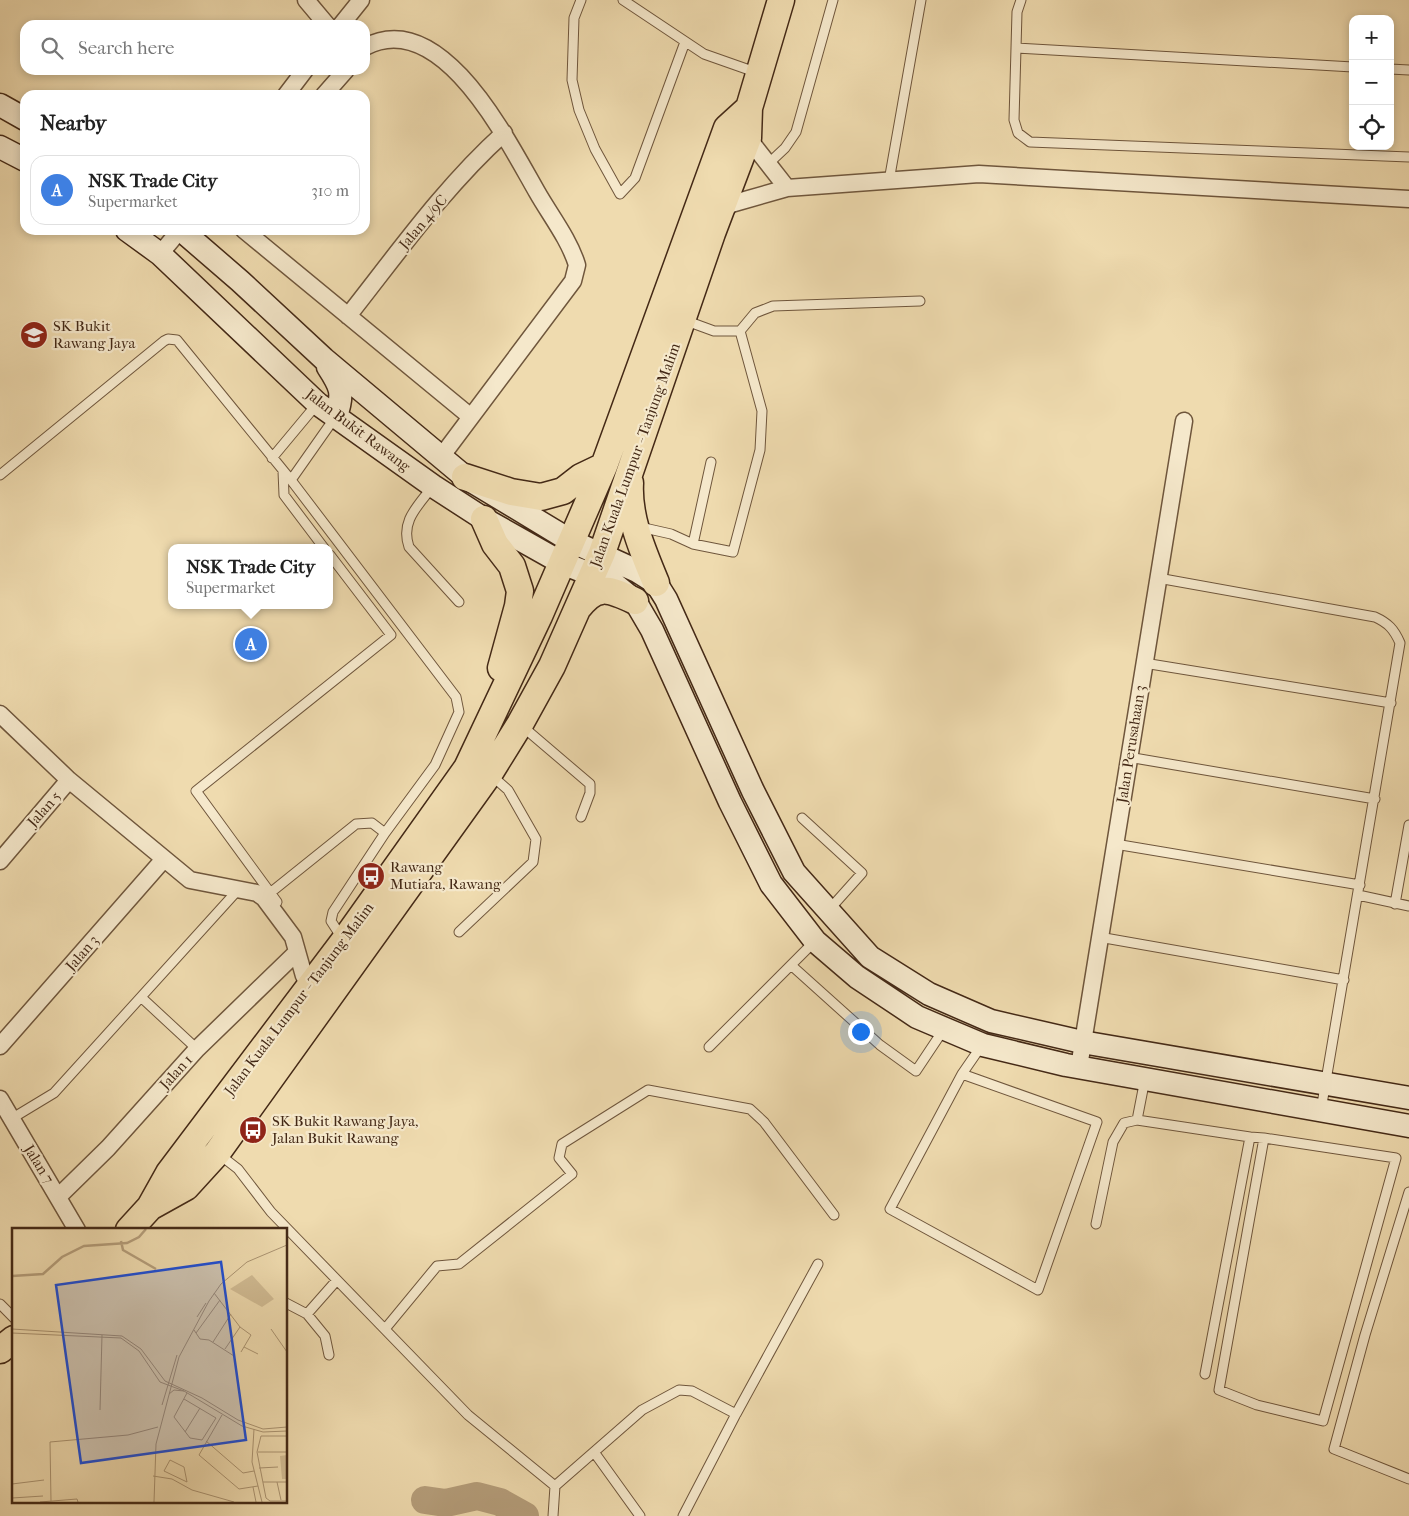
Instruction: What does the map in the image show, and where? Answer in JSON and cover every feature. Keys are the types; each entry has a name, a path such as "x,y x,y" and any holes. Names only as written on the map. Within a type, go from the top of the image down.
{"main road":[{"name":"Jalan Kuala Lumpur - Tanjung Malim","path":"131,1228 150,1207 169,1173 344,941 478,771 520,724 552,666 597,565 748,138 749,108 761,74 781,0"},
{"name":"Jalan Kuala Lumpur - Tanjung Malim","path":"150,1207 186,1187 218,1153 478,771 494,714 604,466 727,128 749,108"},
{"path":"465,477 511,492 541,497 563,491 581,477 604,466"},
{"path":"630,470 629,490 635,526 656,584"},
{"path":"478,771 520,591 512,566 495,544 484,519"},
{"path":"574,614 586,598 595,591 611,591 635,601"},
{"path":"0,1350 12,1341"}],"street":[{"path":"306,0 324,20"},
{"path":"345,20 362,0"},
{"path":"370,45 380,40 404,41 424,46 464,78 504,133 575,259 577,271 573,282 441,457"},
{"path":"290,90 301,75"},
{"path":"328,90 342,75"},
{"path":"0,106 20,116"},
{"name":"Jalan 4/9C","path":"348,316 419,226 483,152 504,133"},
{"path":"748,138 787,188"},
{"path":"0,147 20,157"},
{"path":"721,212 731,204 787,188 979,174 1409,199"},
{"name":"Jalan Bukit Rawang","path":"134,235 160,254 327,410 433,486 484,519 597,565"},
{"path":"160,254 176,235"},
{"name":"Jalan Bukit Rawang","path":"186,235 240,281 324,359 441,457 566,552"},
{"path":"250,235 471,417"},
{"path":"324,359 339,384 342,400 327,410"},
{"name":"Jalan Perusahaan 3","path":"1079,1067 1184,421"},
{"path":"597,565 637,571 656,584 666,599 768,822 794,872 870,958 929,994 991,1021 1082,1042 1409,1098"},
{"path":"597,565 613,583 635,601 652,630 771,884 815,941 857,977 917,1017 982,1045 1079,1067 1409,1126"},
{"path":"0,714 69,780 190,880 257,893 264,898 292,937 304,976"},
{"name":"Jalan 5","path":"0,861 69,780"},
{"path":"746,834 768,822"},
{"name":"Jalan 3","path":"0,1046 164,860"},
{"name":"Jalan 1","path":"59,1196 108,1148 197,1049 297,952"},
{"name":"Jalan 7","path":"0,1099 59,1196 76,1228"}],"lane":[{"path":"580,0 574,18 572,80 579,110 595,149 620,194 635,178 685,42"},
{"path":"623,0 704,54 761,74"},
{"path":"768,164 785,148 796,132 833,0"},
{"path":"889,181 921,0"},
{"path":"1021,0 1017,12 1015,127 1018,133 1030,142 1409,158"},
{"path":"1016,48 1349,67"},
{"path":"1394,69 1409,70"},
{"path":"684,320 714,331 740,330 755,313 773,306 920,301"},
{"path":"635,526 671,534 693,544 733,552 760,450 762,411 740,330"},
{"path":"0,475 164,341 173,338 181,343 291,480 456,697 459,712 435,765 385,832 331,916 333,926 344,941"},
{"path":"272,458 327,410"},
{"path":"291,480 327,410"},
{"path":"693,544 712,462"},
{"path":"283,471 284,495 321,544"},
{"path":"433,486 408,519 406,540 409,547 459,602"},
{"path":"251,1064 266,1029 290,999 304,976 306,960 290,920 196,791 391,635 333,559"},
{"path":"1158,578 1374,617 1387,622 1395,631 1400,643 1321,1110"},
{"path":"1144,664 1391,703"},
{"path":"520,724 590,784 590,794 581,817"},
{"path":"1128,758 1375,798"},
{"path":"459,932 532,862 536,839 508,790 478,771"},
{"path":"802,818 862,874 828,911"},
{"path":"270,893 356,824 372,823 385,832"},
{"path":"1395,904 1409,825"},
{"path":"1114,844 1360,885"},
{"path":"12,1120 54,1093 142,998 237,890"},
{"path":"1358,896 1409,906"},
{"path":"1099,936 1344,980"},
{"path":"709,1046 815,941"},
{"path":"791,965 880,1045 916,1071 944,1028"},
{"path":"142,998 197,1049"},
{"path":"962,1074 1097,1122 1038,1290 890,1209 962,1074 982,1045"},
{"path":"1137,1120 1145,1079"},
{"path":"385,1329 438,1266 459,1264 572,1174 559,1158 562,1144 648,1090 750,1108 764,1122 834,1215"},
{"path":"1096,1224 1113,1142 1124,1123 1137,1120 1264,1138 1396,1158 1323,1421 1258,1406 1219,1390 1264,1138"},
{"path":"1205,1374 1250,1136"},
{"path":"218,1153 238,1169 271,1212 286,1228"},
{"path":"1409,1192 1334,1449 1409,1479"},
{"path":"288,1230 468,1414 555,1486"},
{"path":"683,1516 818,1264"},
{"path":"307,1314 336,1280"},
{"path":"0,1304 12,1316"},
{"path":"288,1305 307,1314 325,1336 329,1355"},
{"path":"553,1516 555,1486 642,1410 679,1390 692,1391 736,1414"},
{"path":"594,1452 640,1516"}],"waterway":[{"path":"425,1500 446,1503 477,1496 500,1502 525,1516"}],"place":[{"name":"SK Bukit Rawang Jaya","path":"34,335"},
{"name":"NSK Trade City","path":"251,644"},
{"name":"Rawang Mutiara, Rawang","path":"371,876"},
{"name":"SK Bukit Rawang Jaya, Jalan Bukit Rawang","path":"253,1130"}]}
